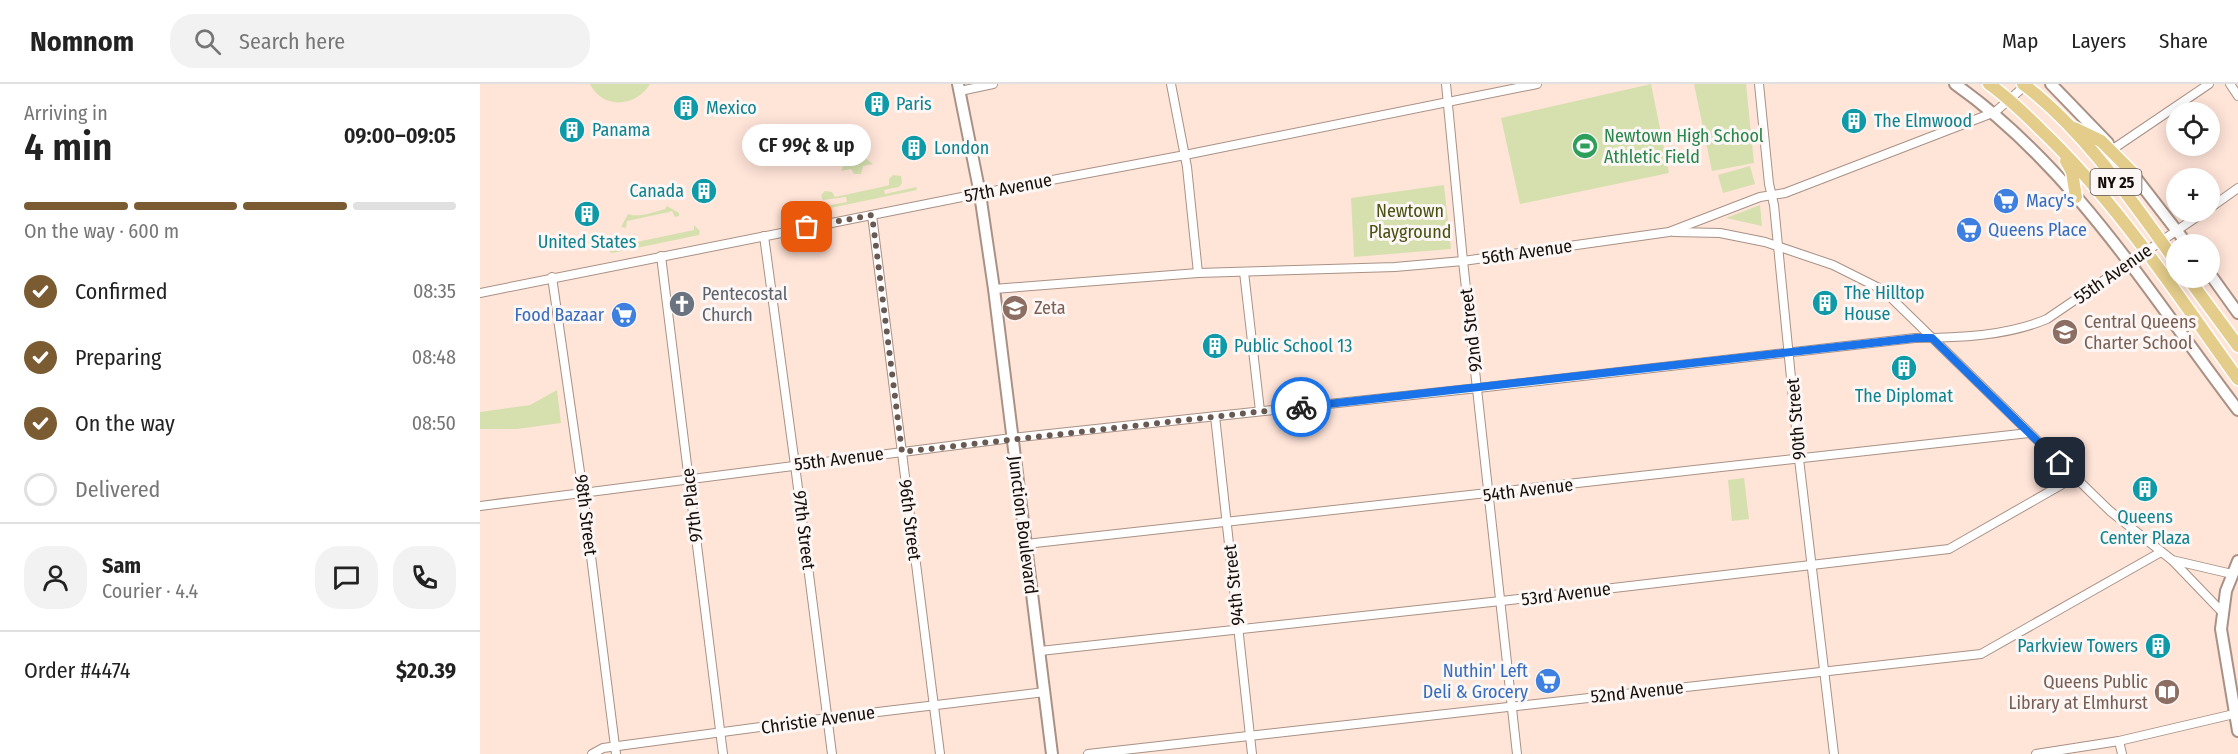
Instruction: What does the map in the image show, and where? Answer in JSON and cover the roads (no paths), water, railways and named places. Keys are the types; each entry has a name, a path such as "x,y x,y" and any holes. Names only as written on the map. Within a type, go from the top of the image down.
{"main road":[{"path":"1955,84 1995,112 2076,196 2129,262 2238,410"},
{"name":"NY 25","path":"1989,84 2058,146 2110,204 2238,379"},
{"name":"NY 25","path":"2026,84 2068,125 2098,159 2166,248"},
{"path":"2051,84 2114,149 2180,234"},
{"name":"Junction Boulevard","path":"959,87 980,194 994,289 1052,754"},
{"path":"2068,125 2101,141 2133,174"},
{"path":"2058,146 2072,172 2076,196"},
{"path":"2195,288 2238,346"},
{"path":"2220,288 2238,313"},
{"path":"2238,561 2226,591 2221,629 2238,731"}],"street":[{"path":"959,87 993,84"},
{"path":"1170,84 1185,155 1198,273"},
{"name":"92nd Street","path":"1446,84 1463,261 1518,754"},
{"name":"57th Avenue","path":"480,293 1537,84"},
{"name":"90th Street","path":"1759,84 1790,354 1799,459 1834,754"},
{"name":"56th Avenue","path":"994,289 1198,273 1395,267 1463,261 1669,232 1760,197 1785,193 1995,112 2026,84"},
{"path":"2114,149 2209,84"},
{"path":"2230,84 2238,96"},
{"path":"2220,201 2238,188"},
{"name":"96th Street","path":"872,215 940,754"},
{"name":"55th Avenue","path":"480,506 1012,438 2006,330 2040,321 2054,314 2189,222"},
{"path":"1669,232 1720,233 1778,246 1833,265 1882,291 2110,511 2172,560 2223,613"},
{"name":"97th Street","path":"764,236 832,754"},
{"name":"97th Place","path":"661,256 723,754"},
{"path":"1244,272 1260,411"},
{"name":"98th Street","path":"552,278 584,493 616,750"},
{"name":"94th Street","path":"1215,416 1252,754"},
{"name":"54th Avenue","path":"1026,544 1489,495 2030,433"},
{"name":"53rd Avenue","path":"1040,651 1949,549 2075,477"},
{"name":"52nd Avenue","path":"1088,754 1982,654 2161,552"},
{"path":"2172,560 2232,574"},
{"name":"Christie Avenue","path":"592,754 603,748 616,750 827,718 1045,692"},
{"path":"2036,754 2119,741 2236,714"},
{"path":"2119,741 2122,754"}],"place":[{"name":"Paris","path":"877,104"},
{"name":"Mexico","path":"686,108"},
{"name":"The Elmwood","path":"1854,121"},
{"name":"Panama","path":"572,130"},
{"name":"Newtown High School Athletic Field","path":"1585,146"},
{"name":"London","path":"914,148"},
{"name":"Canada","path":"704,191"},
{"name":"Macy's","path":"2006,201"},
{"name":"United States","path":"587,214"},
{"name":"CF 99¢ & up","path":"807,227"},
{"name":"Queens Place","path":"1969,230"},
{"name":"The Hilltop House","path":"1825,303"},
{"name":"Pentecostal Church","path":"682,304"},
{"name":"Zeta","path":"1015,308"},
{"name":"Food Bazaar","path":"624,315"},
{"name":"Central Queens Charter School","path":"2065,332"},
{"name":"Public School 13","path":"1215,346"},
{"name":"The Diplomat","path":"1904,368"},
{"name":"Queens Center Plaza","path":"2145,489"},
{"name":"Parkview Towers","path":"2158,646"},
{"name":"Nuthin' Left Deli & Grocery","path":"1548,681"},
{"name":"Queens Public Library at Elmhurst","path":"2167,692"}],"park label":[{"name":"Newtown Playground","path":"1410,221"}]}
